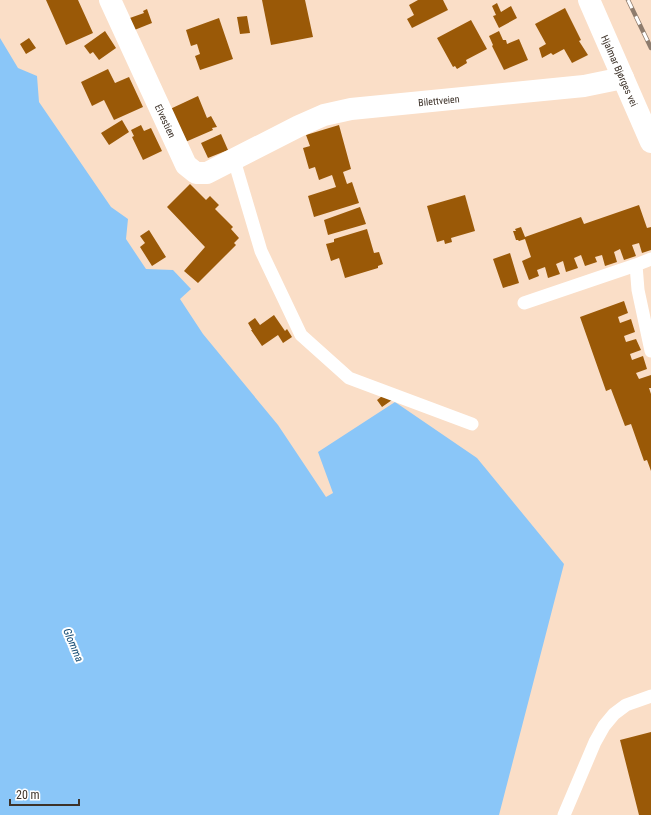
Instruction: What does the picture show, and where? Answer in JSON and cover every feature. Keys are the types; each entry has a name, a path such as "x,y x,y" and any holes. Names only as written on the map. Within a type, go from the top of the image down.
{"street":[{"name":"Elvestien","path":"110,0 186,165 196,173 207,173 260,145"},
{"name":"Hjalmar Bjørges vei","path":"589,0 651,142"},
{"name":"Bilettveien","path":"260,145 324,115 351,109 584,86 623,78"}],"lane":[{"path":"234,160 261,251 301,334 349,378 472,424"},
{"path":"524,303 651,259"},
{"path":"636,265 638,290 651,351"},
{"path":"564,815 595,742 604,726 614,714 626,705 651,696"}],"water":[{"name":"Glomma","path":"0,38 18,68 37,76 39,102 111,207 128,219 126,239 146,269 173,270 191,289 180,299 203,334 278,425 326,497 333,493 318,452 395,402 477,458 564,564 499,815 0,815"}],"building":[{"path":"46,0 78,0 93,33 66,45"},
{"path":"262,0 305,0 313,37 271,45"},
{"path":"418,0 443,0 448,10 412,28 407,19 414,15 409,5"},
{"path":"497,3 501,12 511,6 517,18 499,28 493,16 496,15 492,6"},
{"path":"565,8 581,40 579,41 588,55 572,63 564,49 553,55 551,53 542,58 539,48 546,44 535,24"},
{"path":"147,9 152,23 132,31 127,19 144,13 143,11"},
{"path":"247,16 250,33 240,34 237,17"},
{"path":"219,18 233,59 200,70 195,56 200,54 197,44 191,46 186,30"},
{"path":"471,20 487,49 466,60 467,63 457,69 455,66 453,67 437,38"},
{"path":"105,31 116,48 99,60 93,52 90,54 84,46"},
{"path":"499,31 503,40 506,40 507,44 519,39 528,60 504,70 492,46 493,45 489,36"},
{"path":"29,38 36,48 26,54 20,44"},
{"path":"108,69 115,83 129,77 143,107 114,120 104,100 92,106 81,82"},
{"path":"198,96 207,118 211,116 217,127 212,128 213,130 183,143 168,110"},
{"path":"122,120 129,132 109,145 101,133"},
{"path":"141,125 144,131 151,128 162,151 143,160 132,137 134,136 131,130"},
{"path":"339,125 351,169 343,172 347,184 352,182 359,203 314,217 308,196 336,187 332,175 319,180 315,167 309,169 303,148 310,146 306,135"},
{"path":"221,134 228,150 208,158 201,143"},
{"path":"190,184 206,200 210,196 219,205 215,209 233,227 231,229 239,238 234,243 236,245 198,283 184,271 205,247 167,207"},
{"path":"465,195 475,231 451,238 452,242 445,244 444,240 437,242 427,206"},
{"path":"639,205 647,228 651,227 651,250 642,253 639,243 632,245 636,256 624,260 620,249 614,252 617,262 605,266 602,255 595,257 597,262 585,266 581,255 574,258 578,268 566,272 563,261 556,264 560,274 548,278 545,267 537,270 539,276 529,280 522,261 531,257 525,239 519,241 516,240 513,231 516,231 515,229 521,227 525,237 581,217 584,224"},
{"path":"360,207 366,224 328,235 324,220"},
{"path":"367,229 374,253 379,252 383,264 378,266 378,268 345,278 339,258 331,261 326,244 334,242 334,239"},
{"path":"149,230 166,257 152,266 140,247 145,243 140,236"},
{"path":"510,253 519,283 503,288 493,259"},
{"path":"624,301 628,313 618,317 620,323 631,319 635,332 624,336 626,342 636,339 641,350 630,354 632,360 643,356 647,369 636,373 639,379 651,375 651,388 649,388 651,394 651,471 647,460 644,461 631,424 625,426 611,389 606,391 580,317"},
{"path":"274,315 285,331 287,329 292,337 283,343 278,335 262,346 248,323 255,318 260,325"},
{"path":"386,393 392,400 382,407 377,400"},
{"path":"651,732 651,815 639,815 620,740"}],"railway":[{"path":"628,0 651,48"}]}
